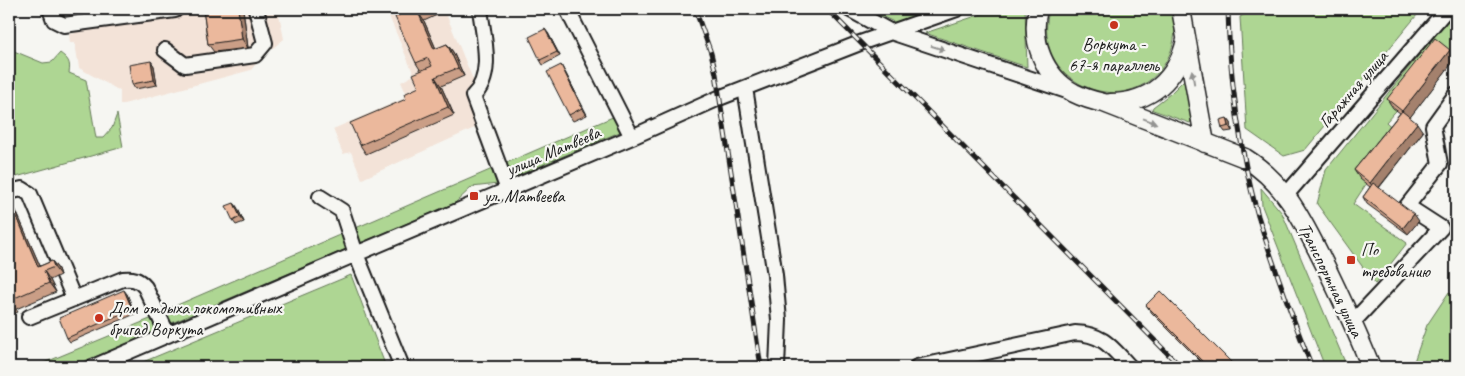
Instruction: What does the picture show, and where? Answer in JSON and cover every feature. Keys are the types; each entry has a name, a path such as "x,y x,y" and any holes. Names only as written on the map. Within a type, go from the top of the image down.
{"main road":[{"path":"1038,9 1037,42 1042,58 1050,72 1073,93 1104,103 1130,102 1153,92 1163,84 1178,65 1186,37"},
{"path":"1181,9 1205,143"},
{"name":"Транспортная улица","path":"1104,103 1238,155 1256,166 1276,183 1304,223 1353,322 1371,367"}],"street":[{"path":"50,9 54,20 64,25 175,10"},
{"path":"165,50 185,65 255,55 265,43 256,9"},
{"path":"480,9 486,68 482,86 473,96 508,190"},
{"path":"567,9 632,137"},
{"path":"849,9 891,32 1073,93"},
{"name":"улица Матвеева","path":"93,367 719,98 860,43 957,9"},
{"name":"Гаражная улица","path":"1286,195 1447,9"},
{"path":"745,88 775,275 778,320 777,367"},
{"path":"1353,322 1441,228 1407,206 1440,164 1434,126 1456,94"},
{"path":"9,192 22,189 30,194 74,299"},
{"path":"320,197 342,211 356,254 402,367"},
{"path":"30,318 123,280 134,278 145,287 168,336"},
{"path":"917,367 1075,333 1088,333 1100,337 1130,367"}],"shaded area":[{"path":"72,9 274,9 279,14 284,39 260,59 251,70 120,105 120,91 79,68 75,43 70,43 69,34 75,33"},
{"path":"386,9 444,9 490,121 362,179 351,152 343,154 333,129 403,99 405,91 401,82 414,75"}],"green space":[{"path":"867,9 936,9 898,24"},
{"path":"997,9 1025,9 1027,67 925,33"},
{"path":"1050,9 1173,9 1175,30 1172,49 1164,66 1152,79 1137,88 1119,92 1100,91 1075,81 1055,61 1050,50 1047,35 1047,19"},
{"path":"1253,9 1422,9 1305,150 1284,156 1247,130 1240,17"},
{"path":"1456,9 1456,43 1386,122 1399,134 1353,204 1407,243 1375,284 1317,204 1326,170"},
{"path":"9,49 43,63 52,62 60,53 63,55 70,66 69,73 86,80 96,138 103,138 112,128 117,114 123,147 9,179"},
{"path":"1185,79 1192,118 1190,123 1152,109 1170,94"},
{"path":"615,116 622,131 498,184 472,187 455,203 174,322 171,323 167,318 165,312 168,309"},
{"path":"1261,188 1282,213 1347,367 1325,367 1262,206"},
{"path":"351,275 386,367 131,367"},
{"path":"1449,292 1456,299 1456,367 1412,367 1427,325"},
{"path":"153,319 158,329 151,334 70,367 34,367"}],"building":[{"path":"203,9 238,9 242,39 208,44"},
{"path":"406,9 426,9 418,12 434,49 447,44 458,68 435,77 448,107 360,145 350,123 406,99 404,94 419,87 413,74 432,66 428,58 416,63 395,17 407,11"},
{"path":"545,29 557,52 540,60 529,37"},
{"path":"1435,38 1450,50 1402,111 1387,99"},
{"path":"151,61 154,80 132,84 129,65"},
{"path":"561,65 582,108 569,115 547,72"},
{"path":"1402,111 1417,123 1370,183 1354,170"},
{"path":"1227,118 1229,126 1222,128 1220,120"},
{"path":"1373,183 1414,214 1403,228 1363,197"},
{"path":"9,198 38,267 52,261 54,267 44,271 49,283 10,300 12,303 9,305"},
{"path":"234,203 240,217 233,221 226,206"},
{"name":"Дом отдыха локомотивных бригад Воркута","path":"124,290 132,309 67,338 59,318"},
{"path":"1160,291 1236,367 1208,367 1146,305"}],"railway":[{"path":"695,9 711,53 716,74 761,367"},
{"path":"827,9 1181,367"},
{"path":"1228,9 1233,87 1246,166 1258,216 1290,311 1312,367"}],"place":[{"name":"Воркута - 67-я параллель","path":"1114,25"},
{"name":"ул. Матвеева","path":"474,196"},
{"name":"По требованию","path":"1351,260"},
{"name":"Дом отдыха локомотивных бригад Воркута","path":"99,318"}]}
